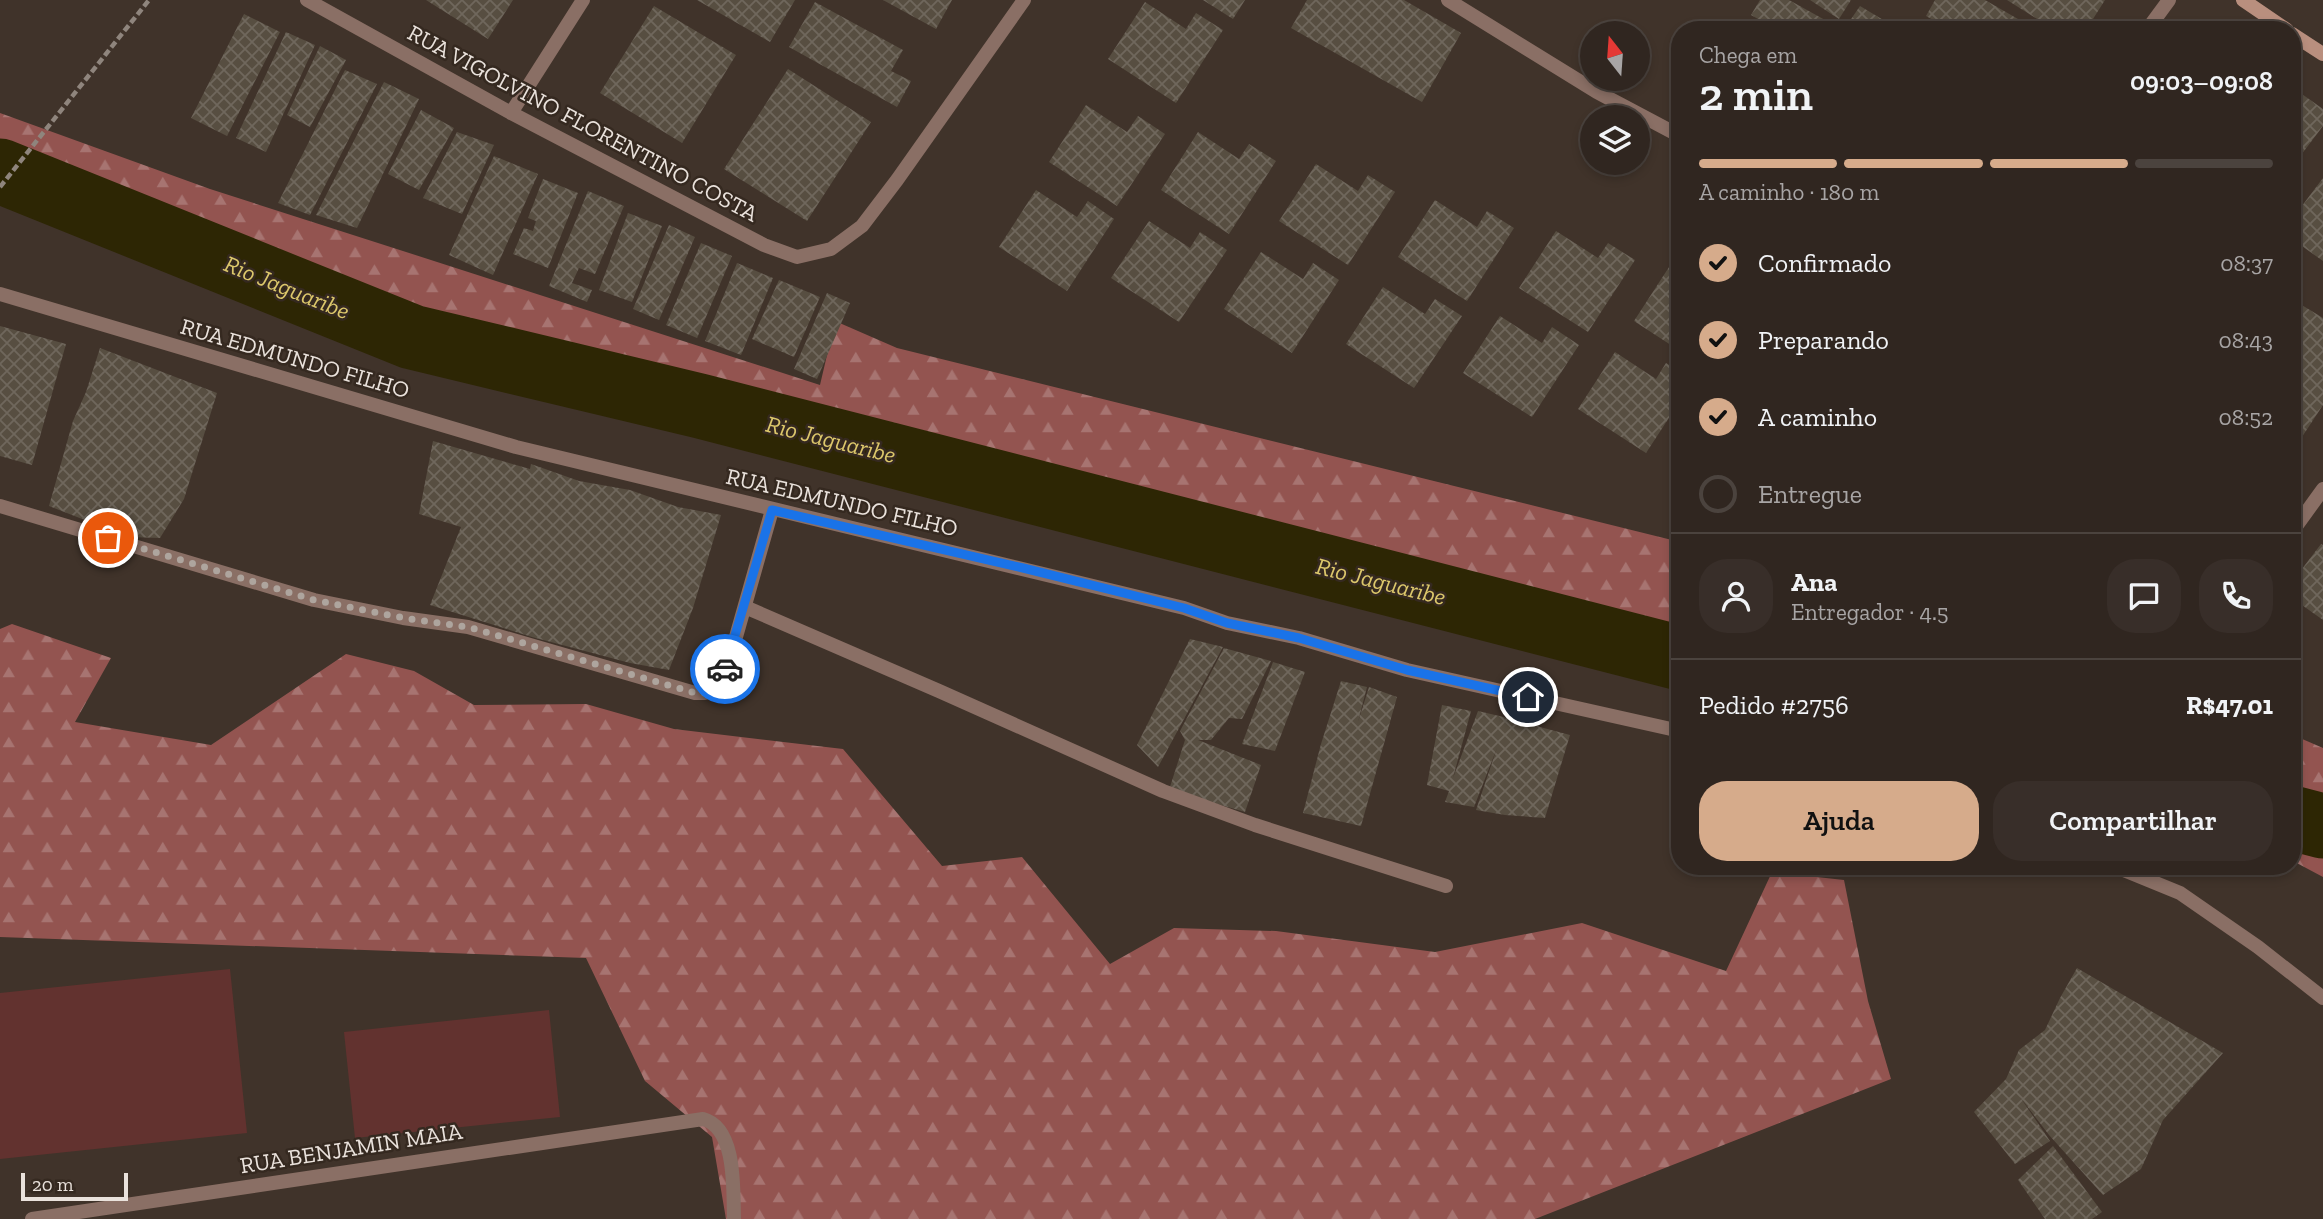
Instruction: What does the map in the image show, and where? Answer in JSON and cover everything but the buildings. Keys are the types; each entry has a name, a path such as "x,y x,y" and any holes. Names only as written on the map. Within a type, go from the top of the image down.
{"main road":[{"path":"2243,0 2274,21"},
{"path":"2301,39 2323,54"}],"street":[{"name":"RUA VIGOLVINO FLORENTINO COSTA","path":"307,0 511,113 764,245 797,257 831,249 862,226 1024,0"},
{"path":"511,113 583,0"},
{"path":"1448,0 1597,92 1671,131"},
{"path":"2154,21 2169,0"},
{"name":"RUA EDMUNDO FILHO","path":"0,294 516,447 1184,608 1227,623 1299,638 1407,670 1671,729"},
{"path":"2301,520 2323,489"},
{"path":"0,506 314,600 404,618 468,627 695,693 705,693 728,665 772,510"},
{"path":"745,607 1163,791 1255,825 1446,886"},
{"path":"2137,875 2180,893 2258,947 2323,998"},
{"name":"RUA BENJAMIN MAIA","path":"33,1219 703,1119 715,1124 728,1147 734,1219"}],"path":[{"path":"0,187 149,0"}],"green space":[{"path":"0,113 210,189 820,385 835,321 897,348 1671,540 1671,669 332,327 0,200"},
{"path":"12,624 111,658 75,722 211,745 346,654 414,671 474,705 586,704 674,729 843,749 942,866 1022,857 1110,964 1174,928 1276,931 1435,952 1582,923 1726,971 1771,875 1844,880 1868,1001 1891,1079 1535,1219 726,1219 712,1137 645,1081 586,958 0,937 0,629"},
{"path":"2301,738 2323,748 2323,877 2301,865"}],"shaded area":[{"path":"230,969 247,1133 0,1159 0,993"},
{"path":"549,1010 560,1117 355,1138 344,1032"}],"waterway":[{"name":"Rio Jaguaribe","path":"0,171 412,337 700,406 1671,656"},
{"name":"Rio Jaguaribe","path":"2301,820 2323,826"}],"way so far":[{"path":"108,538 314,600 404,618 468,627 695,693 705,693 725,669"}],"route":[{"path":"725,669 772,510 1023,568 1184,608 1227,623 1299,638 1407,670 1528,697"}]}
